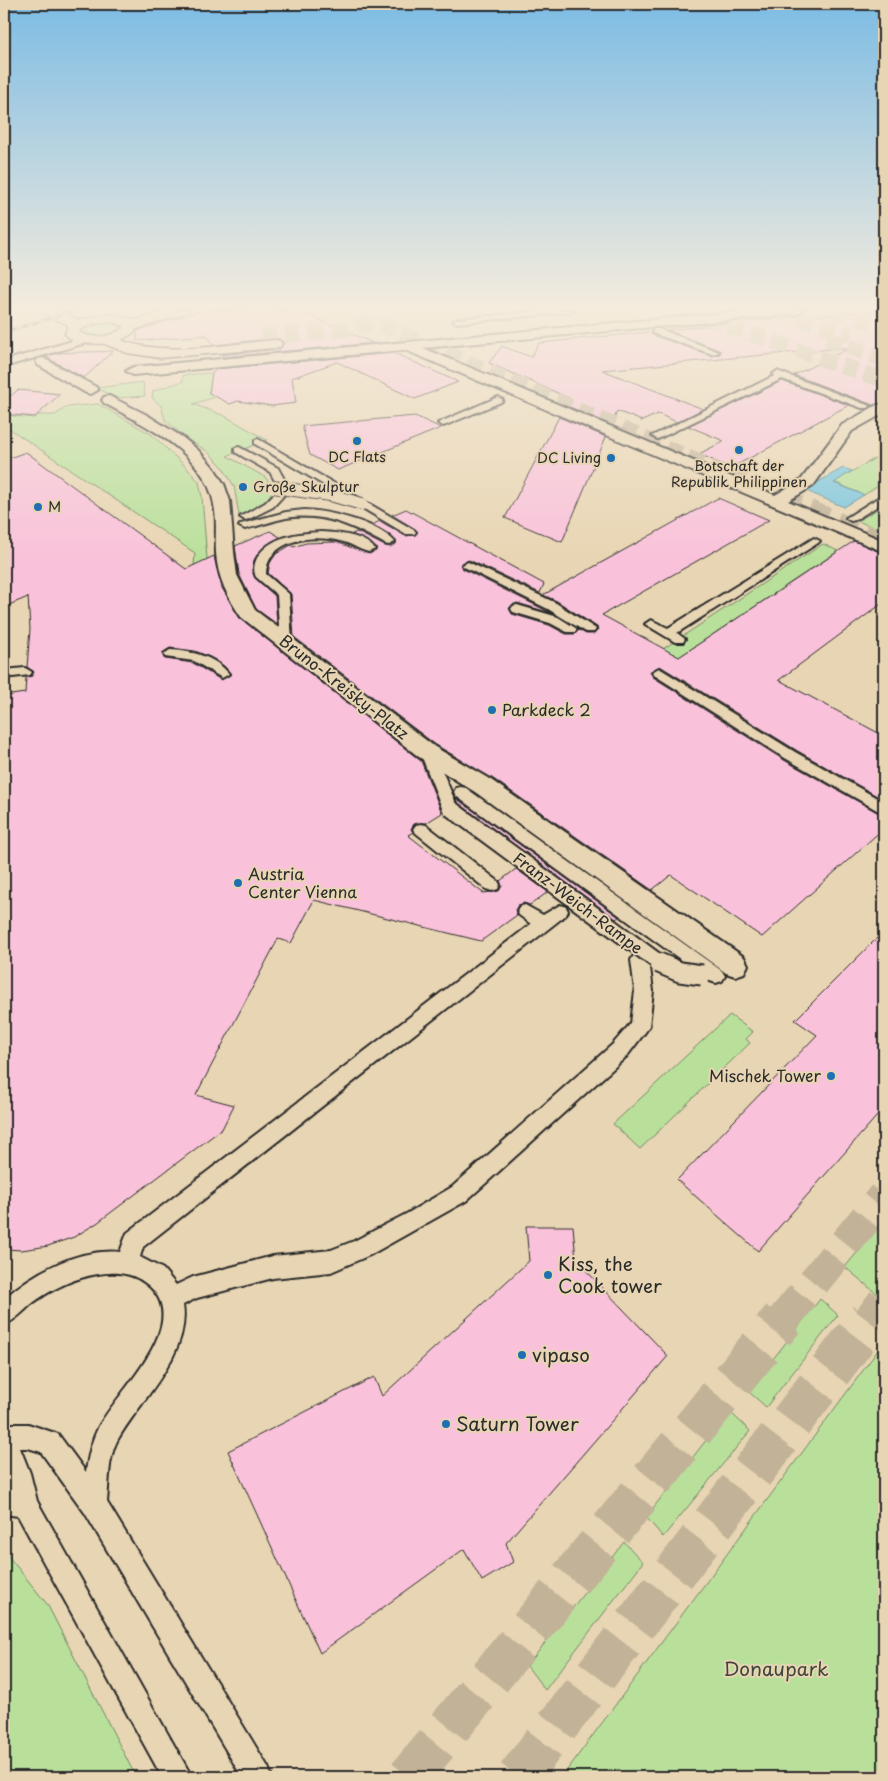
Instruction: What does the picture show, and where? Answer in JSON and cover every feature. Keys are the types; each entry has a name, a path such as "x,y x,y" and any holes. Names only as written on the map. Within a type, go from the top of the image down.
{"street":[{"path":"519,393 884,547"},
{"name":"Bruno-Kreisky-Platz","path":"109,400 152,423 202,462 222,500 226,569 232,586 248,613 472,789 718,972"},
{"path":"776,501 807,483 847,428 882,408"}],"lane":[{"path":"657,436 743,393"},
{"path":"829,393 865,406"},
{"path":"443,423 498,400"},
{"path":"258,442 410,532"},
{"path":"239,450 274,470 277,487 269,505 244,522"},
{"path":"277,487 330,495 362,504"},
{"path":"851,518 884,497"},
{"path":"244,522 279,516 321,514 344,518 390,542"},
{"path":"372,532 410,532"},
{"path":"286,642 283,594 260,575 258,567 260,558 276,546 303,537 317,535 346,538 369,549"},
{"path":"651,624 673,636 780,568 814,541"},
{"path":"468,564 552,606 586,632 517,608"},
{"path":"170,654 186,654 202,658 222,674"},
{"path":"4,674 25,672"},
{"path":"659,672 790,755 884,809"},
{"name":"Franz-Weich-Rampe","path":"427,752 450,808 659,963 673,970 718,972"},
{"path":"421,830 492,885"},
{"path":"525,911 542,924"},
{"path":"127,1262 136,1240 560,911"},
{"path":"173,1299 193,1288 274,1267 331,1261 362,1248 459,1194 620,1050 640,1026 644,990 640,960"},
{"path":"4,1314 19,1298 44,1282 102,1262 127,1262 151,1273 167,1288 173,1299 172,1325 164,1351 106,1437 94,1504"},
{"path":"178,1777 14,1503 18,1473 4,1436 28,1436 49,1444 94,1504 258,1777"}],"green space":[{"path":"107,393 145,393 145,396 117,398"},
{"path":"153,393 210,393 215,397 193,404 225,416 267,440 227,456 265,477 273,487 265,502 239,515 234,486 222,466 207,451 187,439 165,420 161,406 152,398"},
{"path":"98,404 151,434 199,482 208,571 194,565 195,553 4,425 4,415 34,418 38,415 55,415 67,407"},
{"path":"884,453 884,482 864,495 834,482"},
{"path":"884,505 884,522 874,528 858,521"},
{"path":"823,544 838,551 679,657 663,649"},
{"path":"730,1015 753,1032 746,1039 750,1043 640,1149 613,1124"},
{"path":"884,1220 884,1300 845,1267"},
{"path":"820,1299 838,1315 766,1407 748,1391"},
{"name":"Donaupark","path":"884,1342 884,1777 562,1777"},
{"path":"729,1411 750,1431 663,1537 646,1517"},
{"path":"624,1542 643,1562 545,1690 527,1666"},
{"path":"4,1551 47,1604 136,1777 4,1777"}],"water":[{"path":"843,468 852,471 834,483 864,495 844,507 804,490"}],"building":[{"path":"14,393 60,394 35,417 4,414 4,401"},
{"path":"209,393 294,393 296,403 272,406 238,401 230,404"},
{"path":"403,393 430,393 415,399"},
{"path":"558,393 662,393 703,409 677,422 658,414 642,421 617,411 612,425 565,405 569,398"},
{"path":"757,393 816,393 849,405 731,468 699,454 724,441 688,426"},
{"path":"842,393 884,393 884,402 873,405"},
{"name":"DC Flats","path":"415,416 441,428 338,470 310,455 302,426"},
{"path":"559,417 606,437 562,542 505,518"},
{"path":"26,452 186,569 214,556 222,588 240,618 421,761 442,813 426,823 414,824 411,829 413,832 408,835 483,893 499,891 502,886 500,881 516,869 548,892 530,905 524,903 518,905 515,910 517,915 481,941 314,900 291,943 278,939 196,1095 234,1105 222,1129 97,1223 74,1237 48,1246 22,1250 4,1249 4,696 25,693 26,677 32,676 34,672 27,667 30,629 28,597 4,607 4,460","holes":["170,648 195,651 210,657 224,666 231,674 221,680 193,663 165,659 162,653"]},
{"path":"718,498 769,520 602,615 679,657 854,541 884,554 884,602 779,680 884,736 884,800 796,750 660,666 650,672 653,677 784,760 884,816 884,828 762,937 671,875 652,890 492,778 436,745 294,637 291,594 268,573 270,563 276,554 291,545 293,547 306,543 336,542 369,554 376,551 376,548 371,543 352,534 357,532 390,547 396,544 396,541 372,525 380,521 405,536 415,535 418,532 415,529 392,515 406,509 544,584 540,593 469,560 461,563 463,569 551,613 517,603 509,608 512,614 549,625 566,634 575,634 579,630 586,634 594,634 598,630 597,627 557,601 543,595"},
{"path":"884,522 884,539 868,532"},
{"path":"270,531 280,537 261,550 254,560 252,570 255,578 275,596 277,624 256,609 239,574 235,546"},
{"path":"456,798 619,917 616,919 457,802"},
{"name":"Mischek Tower","path":"884,931 884,1108 758,1251 677,1180 817,1035 795,1020"},
{"name":"Saturn Tower","path":"526,1226 573,1226 576,1260 668,1356 506,1543 513,1562 482,1581 464,1549 320,1653 228,1451 374,1377 382,1396 529,1261"}],"tunnel":[{"path":"538,393 729,475"},
{"path":"726,474 884,542"},
{"path":"782,1321 884,1196"},
{"path":"869,1321 884,1301"},
{"path":"409,1777 783,1319"},
{"path":"518,1777 870,1319"}],"place":[{"name":"DC Flats","path":"357,441"},
{"name":"Botschaft der Republik Philippinen","path":"739,450"},
{"name":"DC Living","path":"611,458"},
{"name":"Große Skulptur","path":"243,487"},
{"name":"M","path":"38,507"},
{"name":"Parkdeck 2","path":"492,710"},
{"name":"Austria Center Vienna","path":"238,883"},
{"name":"Mischek Tower","path":"831,1076"},
{"name":"Kiss, the Cook tower","path":"548,1275"},
{"name":"vipaso","path":"522,1355"},
{"name":"Saturn Tower","path":"446,1424"}]}
